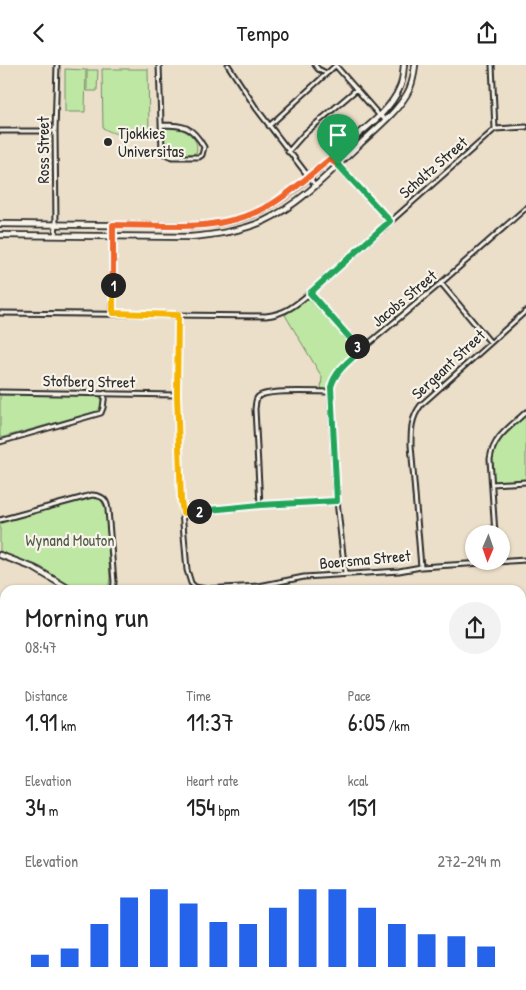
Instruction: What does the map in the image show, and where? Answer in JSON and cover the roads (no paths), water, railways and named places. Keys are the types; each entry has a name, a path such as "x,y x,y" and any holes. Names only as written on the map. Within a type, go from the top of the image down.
{"street":[{"name":"Ross Street","path":"55,235 57,65"},
{"path":"159,65 161,125 162,150 164,155 172,157 199,157 202,155 204,147 190,129 178,125 161,125"},
{"path":"228,65 269,126 316,185"},
{"path":"315,65 326,73"},
{"path":"0,224 190,226 212,225 245,217 268,207 308,177 379,115 400,88 404,65"},
{"path":"0,235 190,237 244,229 272,216 316,185 395,112 408,92 415,65"},
{"path":"492,65 495,129 526,127"},
{"path":"269,126 336,66 379,115 386,120"},
{"path":"288,151 304,134 357,89"},
{"name":"Scholtz Street","path":"0,313 277,315 288,310 310,293 495,129"},
{"path":"0,131 55,131"},
{"path":"330,159 338,165 390,221"},
{"name":"Jacobs Street","path":"345,573 337,501 330,392 332,381 337,373 361,350 526,208"},
{"path":"232,221 235,231"},
{"path":"113,225 113,313"},
{"path":"441,283 490,342"},
{"path":"310,293 361,350"},
{"name":"Sergeant Street","path":"421,567 411,445 413,417 421,405 526,311"},
{"path":"178,315 177,395 183,513 189,579 194,585"},
{"name":"Stofberg Street","path":"0,392 177,395"},
{"path":"260,505 255,409 259,396 264,393 330,392"},
{"path":"0,442 101,413 105,393"},
{"path":"494,525 490,459 493,447 500,436 526,413"},
{"path":"492,484 526,482"},
{"path":"0,520 92,495 102,497 107,503 108,510 114,585"},
{"path":"183,513 260,505 337,501"},
{"path":"0,555 34,568 63,585"},
{"name":"Boersma Street","path":"510,561 526,560"},
{"name":"Boersma Street","path":"271,585 304,577 399,571 421,567 465,564"}],"place":[{"name":"Tjokkies Universitas","path":"108,142"}],"park label":[{"name":"Wynand Mouton","path":"70,540"}]}
